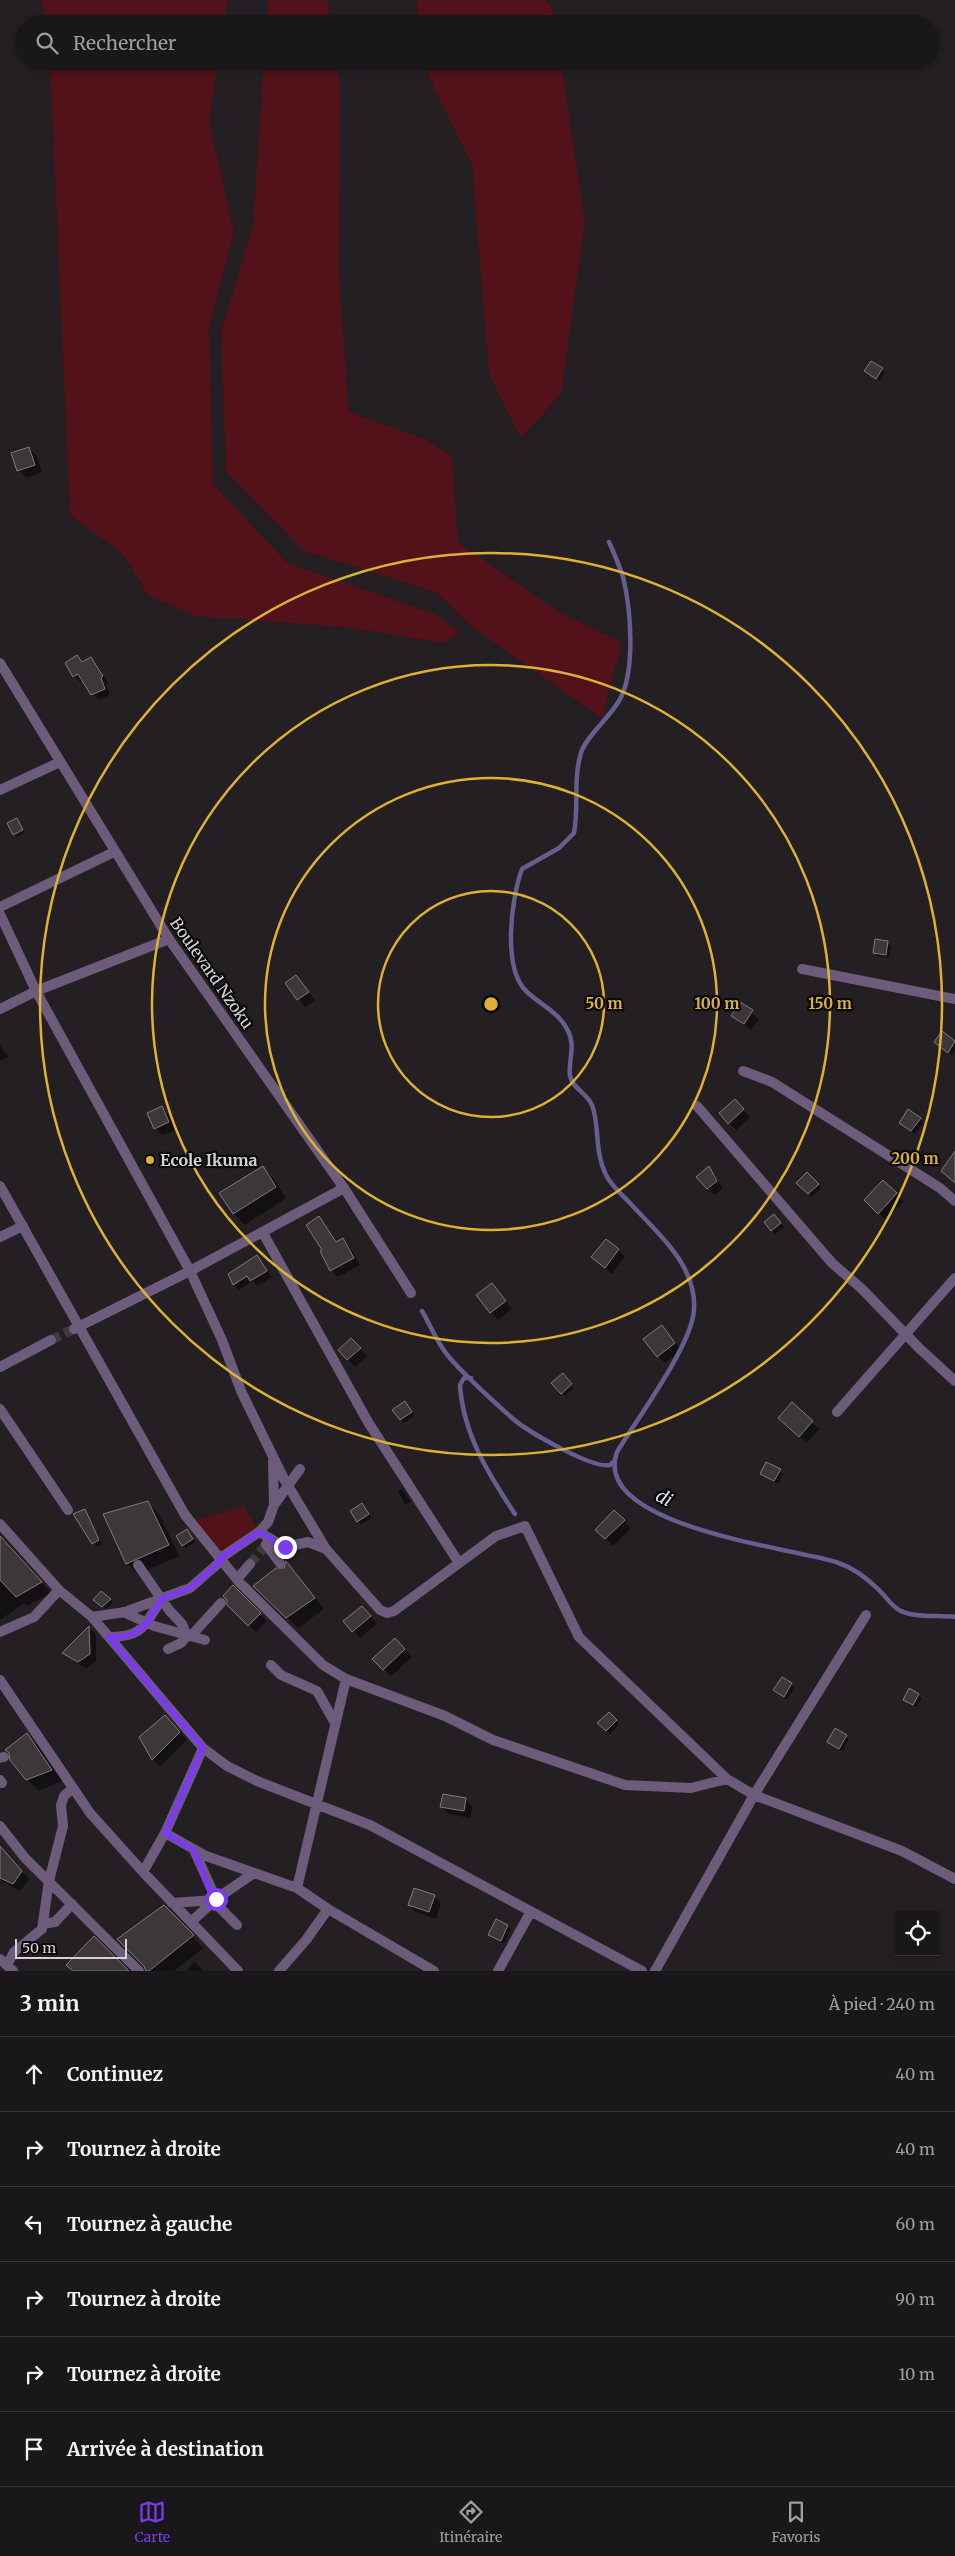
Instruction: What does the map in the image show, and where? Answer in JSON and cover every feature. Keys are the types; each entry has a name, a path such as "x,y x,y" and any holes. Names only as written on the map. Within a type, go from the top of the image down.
{"street":[{"name":"Boulevard Nzoku","path":"0,663 169,939 344,1188 411,1293"},
{"path":"0,790 60,762"},
{"path":"0,907 114,852"},
{"path":"0,914 36,991 190,1271 222,1340 241,1391 288,1485 326,1549 380,1610 387,1614 496,1536 525,1526 579,1637 727,1779 754,1795 902,1851 955,1879"},
{"path":"0,1009 36,991 169,939"},
{"path":"802,969 955,999"},
{"path":"743,1071 772,1082 940,1188 955,1201"},
{"path":"697,1106 832,1263 862,1289 905,1334 955,1381"},
{"path":"0,1186 77,1327 184,1515 237,1579 322,1665 346,1679 445,1716 493,1740 625,1785 691,1788 727,1779"},
{"path":"77,1327 263,1233 344,1188"},
{"path":"0,1237 23,1226"},
{"path":"263,1233 368,1422 416,1494 458,1563"},
{"path":"837,1412 955,1278"},
{"path":"0,1367 51,1340"},
{"path":"0,1409 68,1510"},
{"path":"273,1456 274,1505"},
{"path":"92,1617 123,1612 190,1588 220,1560 259,1532 268,1522 274,1505 300,1469"},
{"path":"0,1524 59,1590 92,1617 203,1748 227,1766 257,1782 370,1825 530,1913 642,1971"},
{"path":"259,1532 268,1542 280,1563"},
{"path":"268,1542 285,1547 308,1542 326,1549"},
{"path":"237,1579 250,1564"},
{"path":"138,1565 189,1636"},
{"path":"0,1632 34,1617 59,1590"},
{"path":"109,1637 122,1637 135,1633 148,1623 163,1598"},
{"path":"168,1649 181,1643 221,1603"},
{"path":"123,1612 148,1623 205,1640"},
{"path":"655,1971 754,1795 866,1615"},
{"path":"271,1665 281,1675 317,1691 335,1723"},
{"path":"297,1888 346,1679"},
{"path":"0,1680 90,1813 172,1903 238,1971"},
{"path":"143,1872 165,1833 203,1748"},
{"path":"7,1965 14,1952 42,1929 49,1881 63,1826 61,1805 64,1796 73,1788"},
{"path":"0,1826 26,1858 139,1971"},
{"path":"165,1833 206,1856 297,1888 328,1909 434,1971"},
{"path":"194,1850 215,1900 220,1908 237,1925"},
{"path":"191,1922 215,1900 254,1873"},
{"path":"172,1903 215,1900"},
{"path":"43,1924 55,1922 72,1904"},
{"path":"278,1971 306,1940 328,1909"},
{"path":"498,1971 530,1913"}],"shaded area":[{"path":"42,0 227,0 225,15 44,15"},
{"path":"268,0 327,0 329,15 267,15"},
{"path":"416,0 546,0 554,15 418,15"},
{"path":"50,70 217,70 209,120 234,232 209,329 213,484 287,563 435,614 460,632 443,643 345,627 196,616 149,596 123,554 70,515"},
{"path":"263,70 337,70 340,88 339,277 349,412 425,439 452,457 458,543 562,614 622,642 602,718 472,627 436,592 304,551 226,472 221,331 253,225"},
{"path":"428,70 562,70 585,223 561,394 521,438 489,374 472,165 429,77"},
{"path":"244,1506 259,1532 219,1559 193,1521"}],"building":[{"path":"871,361 883,368 876,379 864,371"},
{"path":"29,447 35,465 17,471 11,453"},
{"path":"77,655 82,662 91,657 103,676 101,678 105,689 91,695 78,674 73,677 65,663"},
{"path":"17,818 23,830 13,835 7,823"},
{"path":"875,939 888,941 886,955 873,953"},
{"path":"296,975 309,992 297,1000 285,983"},
{"path":"740,1002 753,1010 744,1024 731,1016"},
{"path":"942,1031 955,1041 948,1053 934,1042"},
{"path":"735,1099 744,1109 728,1124 719,1113"},
{"path":"162,1106 169,1122 154,1129 147,1113"},
{"path":"908,1109 921,1118 911,1131 899,1123"},
{"path":"955,1151 955,1183 941,1171"},
{"path":"263,1166 276,1187 233,1214 219,1193"},
{"path":"709,1166 717,1181 707,1189 696,1177"},
{"path":"807,1172 819,1184 808,1194 796,1183"},
{"path":"883,1180 897,1193 878,1214 864,1200"},
{"path":"774,1214 781,1223 771,1231 764,1222"},
{"path":"319,1216 336,1242 343,1238 354,1258 330,1271 320,1251 322,1250 306,1225"},
{"path":"606,1239 619,1249 605,1268 591,1257"},
{"path":"257,1255 267,1271 250,1281 247,1276 233,1285 228,1274"},
{"path":"492,1283 506,1301 490,1313 476,1295"},
{"path":"662,1325 675,1343 657,1357 643,1339"},
{"path":"351,1338 361,1348 347,1360 338,1350"},
{"path":"563,1373 572,1384 561,1394 551,1383"},
{"path":"405,1401 412,1412 400,1420 392,1410"},
{"path":"792,1402 813,1421 799,1437 778,1418"},
{"path":"766,1462 781,1469 774,1481 760,1474"},
{"path":"148,1501 169,1545 126,1564 103,1514"},
{"path":"362,1503 369,1514 357,1522 350,1511"},
{"path":"85,1509 99,1540 92,1544 73,1514"},
{"path":"614,1510 625,1520 605,1539 595,1530"},
{"path":"187,1529 193,1539 182,1546 176,1536"},
{"path":"0,1536 42,1582 16,1597 0,1580"},
{"path":"286,1561 315,1598 286,1618 253,1586 276,1568 284,1568"},
{"path":"233,1585 261,1613 248,1626 227,1605 227,1600 223,1596"},
{"path":"101,1591 111,1599 102,1607 93,1600"},
{"path":"362,1606 371,1616 352,1632 343,1621"},
{"path":"89,1626 90,1654 78,1662 62,1653"},
{"path":"395,1638 405,1649 383,1670 372,1659"},
{"path":"782,1677 792,1683 784,1697 773,1690"},
{"path":"909,1688 919,1694 913,1705 903,1700"},
{"path":"609,1712 617,1720 606,1731 597,1723"},
{"path":"165,1715 180,1732 152,1760 139,1737"},
{"path":"835,1728 847,1735 839,1749 827,1742"},
{"path":"27,1733 52,1770 26,1780 10,1760 9,1753 5,1750"},
{"path":"443,1794 466,1798 464,1811 440,1807"},
{"path":"0,1846 22,1871 13,1884 0,1878"},
{"path":"414,1888 435,1895 429,1912 408,1905"},
{"path":"164,1905 194,1935 149,1971 146,1971 144,1966 117,1939"},
{"path":"496,1919 508,1925 501,1941 488,1935"},
{"path":"94,1936 129,1971 73,1971 66,1965"}],"waterway":[{"path":"609,542 623,577 626,590 630,623 628,674 624,689 615,708 583,747 577,773 574,833 559,848 522,869 512,915 511,933 514,967 519,981 527,992 560,1019 568,1031 572,1048 570,1076 574,1084 592,1105 596,1121 598,1148 606,1175 616,1189 673,1250 689,1278 693,1293 694,1310 691,1325 684,1342 662,1382 617,1452 617,1477 634,1498 663,1516 700,1530 740,1541 836,1562 854,1570 865,1578 891,1603 905,1613 955,1617"},
{"name":"di","path":"422,1311 449,1357 471,1381 512,1418 545,1440 575,1455 601,1465 610,1465 613,1462"},
{"path":"471,1378 464,1378 460,1385 466,1420 487,1469 515,1514"}],"tunnel":[{"path":"51,1340 74,1329"},
{"path":"250,1564 266,1545"}],"place":[{"name":"Ecole Ikuma","path":"150,1160"}],"route":[{"path":"216,1899 209,1888 194,1850 165,1833 203,1748 109,1637 122,1637 135,1633 148,1623 163,1598 190,1588 221,1561 219,1559 259,1532 285,1547"}]}
